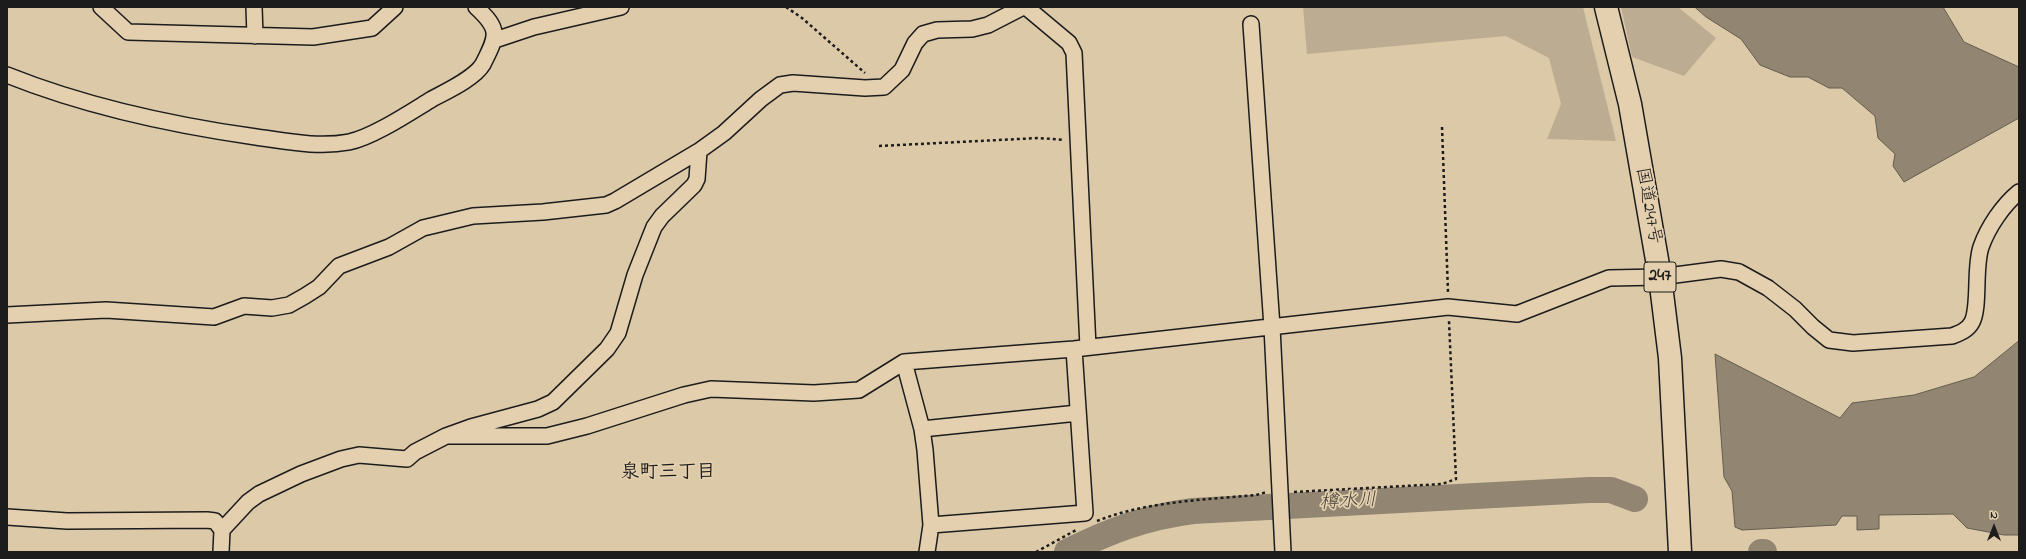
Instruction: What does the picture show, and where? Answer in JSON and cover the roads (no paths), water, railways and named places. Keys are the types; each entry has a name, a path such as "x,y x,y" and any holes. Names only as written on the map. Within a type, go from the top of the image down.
{"highway":[{"name":"国道247号","path":"1606,7 1630,104 1660,277 1670,358 1680,552"}],"street":[{"path":"101,7 128,32 313,37 372,28 395,7"},
{"path":"254,7 255,36"},
{"path":"7,75 93,104 144,118 298,143 333,144 351,142 377,130 479,71 495,40 491,20 476,7"},
{"path":"495,40 560,14 621,7"},
{"path":"7,315 106,310 214,317 244,306 272,308 289,305 319,287 339,266 389,247 423,228 473,216 543,212 606,205 616,201 699,151 724,133 761,99 780,85 793,83 873,88 884,87 902,70 915,43 923,34 937,30 978,28 988,25 1022,7"},
{"path":"1026,7 1072,48 1076,66 1088,347"},
{"path":"1251,24 1272,327 1283,552"},
{"path":"222,530 237,513 259,494 301,474 340,459 359,454 407,459 415,452 446,436 484,423 538,410 553,402 607,348 618,333 626,301 646,244 654,227 662,216 694,184 697,179 699,151"},
{"path":"446,436 547,436 587,426 684,394 711,389 814,393 859,390 904,362 1074,349 1448,307 1516,314 1609,278 1660,277 1721,269 1739,272 1749,276 1781,297 1822,336 1836,342 1861,342 1952,336 1966,329 1973,321 1977,265 1981,247 2015,201"},
{"path":"931,524 1085,513 1074,349"},
{"path":"904,362 922,429 931,524 927,552"},
{"path":"922,429 1078,413"},
{"path":"7,517 67,521 216,521 222,530 221,552"}],"waterway":[{"name":"樽水川","path":"1067,552 1113,531 1128,526 1159,517 1193,511 1589,490 1611,490 1635,499"}],"district":[{"name":"泉町三丁目","path":"668,474"}]}
